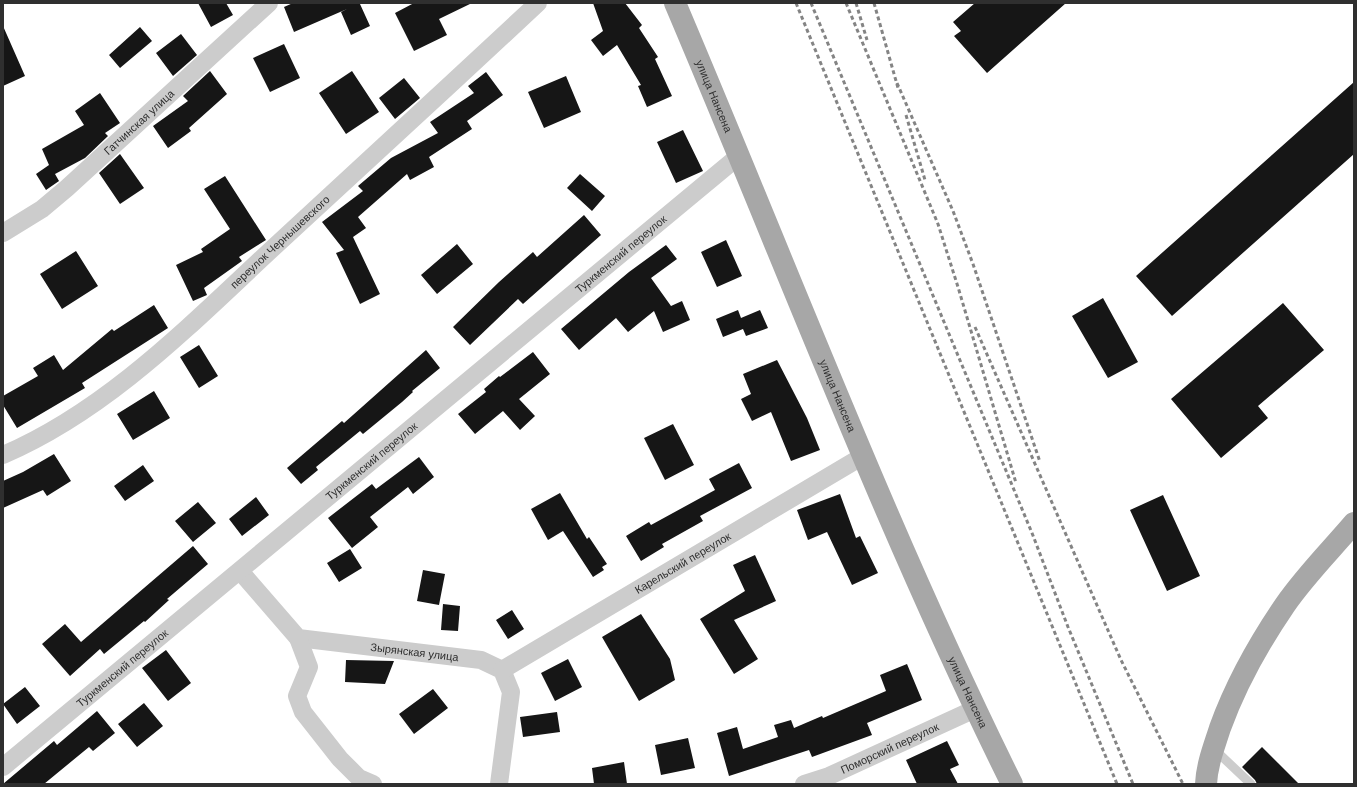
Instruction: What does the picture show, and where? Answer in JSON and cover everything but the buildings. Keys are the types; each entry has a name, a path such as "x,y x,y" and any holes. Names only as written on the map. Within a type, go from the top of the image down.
{"main road":[{"name":"улица Нансена","path":"675,3 740,156 863,456 975,709 1012,784"},
{"path":"1206,784 1213,748 1225,714 1248,665 1286,604 1354,524"}],"street":[{"name":"Гатчинская улица","path":"3,233 42,209 67,188 269,3"},
{"name":"переулок Чернышевского","path":"3,455 66,422 100,400 187,328 538,3"},
{"name":"Туркменский переулок","path":"3,767 740,156"},
{"name":"Карельский переулок","path":"502,670 863,456"},
{"path":"240,571 298,638 309,667 297,696 303,712 354,773 359,778 373,784"},
{"name":"Зырянская улица","path":"298,638 480,660 502,670"},
{"path":"499,784 511,692 502,670"},
{"name":"Поморский переулок","path":"804,784 829,776 975,709"}],"lane":[{"path":"1213,748 1251,784"}],"railway":[{"path":"796,3 1117,784"},
{"path":"811,3 1032,533 1068,627 1133,784"},
{"path":"846,3 938,224 1016,483"},
{"path":"856,3 867,40"},
{"path":"874,3 898,88"},
{"path":"897,83 953,211 973,264 1040,462"},
{"path":"906,115 925,180"},
{"path":"975,327 1121,660 1183,784"}]}
